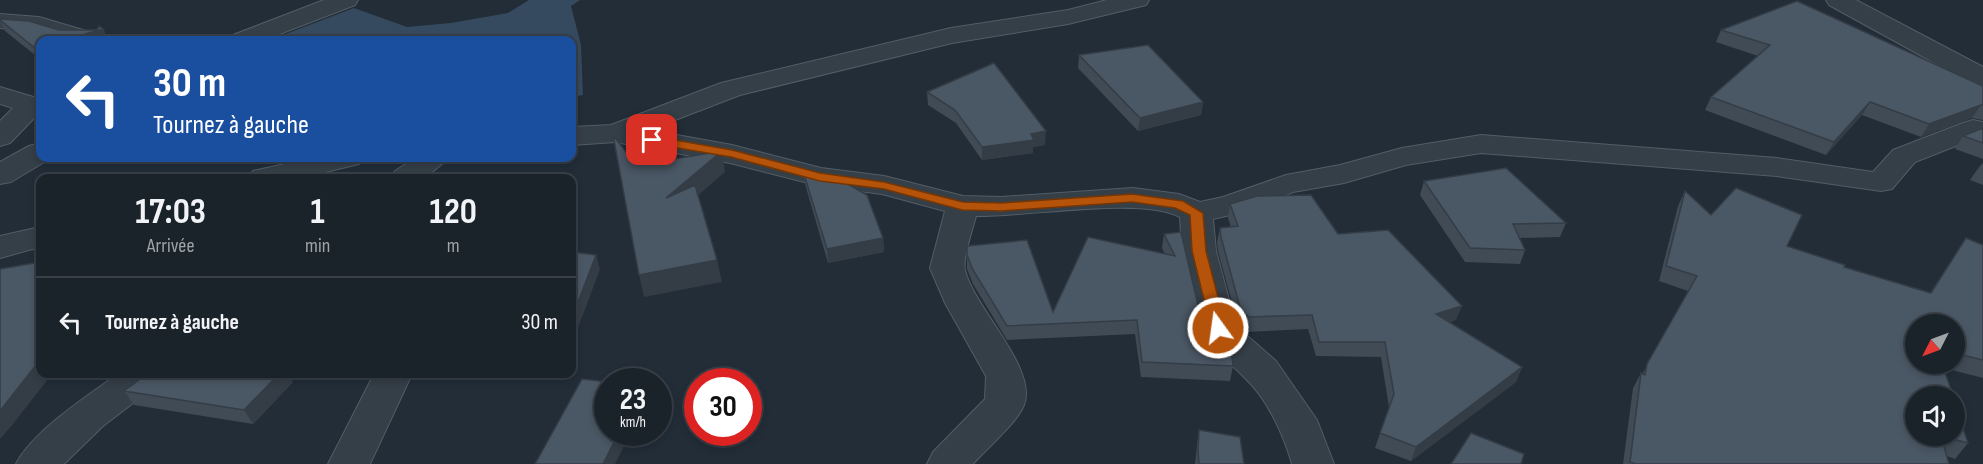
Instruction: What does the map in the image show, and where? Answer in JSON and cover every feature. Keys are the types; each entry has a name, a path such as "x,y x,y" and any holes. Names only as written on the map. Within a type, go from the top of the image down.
{"street":[{"path":"252,36 346,0"},
{"path":"615,133 731,89 951,36 1068,17 1137,0"},
{"path":"1838,0 1983,78"},
{"path":"0,21 39,24 77,36"},
{"path":"0,95 32,105 0,137"},
{"path":"576,136 615,133 732,154 820,177 884,185 962,206 1001,207 1132,198 1179,204 1196,213 1232,205 1286,184 1344,174 1402,157 1480,144 1754,165 1881,182 1904,156 1973,129 1983,131"},
{"path":"0,147 36,152"},
{"path":"0,175 36,154"},
{"path":"278,174 322,162"},
{"path":"412,174 428,162"},
{"path":"948,464 1005,403 1005,376 963,303 947,268 962,206"},
{"path":"1196,213 1199,251 1218,328 1227,341 1262,371 1303,431 1313,464"},
{"path":"0,247 36,238"},
{"path":"37,464 89,415 139,378"},
{"path":"349,464 391,378"}],"water":[{"path":"529,0 580,0 571,6 581,45 583,95 576,96 576,36 280,36 354,8 407,27 451,23 508,13"}],"building":[{"path":"1797,1 1983,86 1983,105 1929,124 1870,102 1834,142 1711,97 1770,45 1721,30"},
{"path":"0,20 29,21 59,30 97,30 99,26 103,29 78,36 36,36 36,49"},
{"path":"1148,45 1203,102 1140,118 1079,55"},
{"path":"994,63 1046,131 1031,134 1034,140 982,147 955,110 927,92"},
{"path":"1983,128 1983,143 1963,136"},
{"path":"613,135 626,152 662,144 668,160 722,151 666,198 695,185 717,260 639,275"},
{"path":"1506,168 1566,223 1513,224 1525,250 1470,248 1424,181"},
{"path":"803,171 836,177 867,195 883,238 827,249"},
{"path":"1736,188 1802,215 1787,246 1845,265 1844,267 1931,293 1966,238 1983,245 1983,360 1965,356 1965,314 1905,314 1905,374 1946,374 1950,386 1905,386 1905,446 1944,446 1949,464 1636,464 1630,462 1641,373 1645,375 1647,364 1697,276 1666,266 1685,191 1711,215"},
{"path":"1311,195 1338,234 1388,230 1462,306 1436,314 1522,367 1416,447 1380,433 1394,394 1385,342 1319,342 1312,315 1249,317 1241,311 1220,228 1238,226 1230,204 1257,196"},
{"path":"1181,232 1200,314 1231,350 1233,366 1142,362 1137,320 1007,326 973,270 967,255 967,246 1027,240 1053,312 1088,237 1175,256 1164,234"},
{"path":"576,252 596,255 576,308"},
{"path":"36,263 36,365 0,411 0,269"},
{"path":"142,378 275,378 244,410 124,391"},
{"path":"582,379 594,380 594,446 612,446 603,464 535,464"},
{"path":"1199,430 1240,437 1244,464 1199,464"},
{"path":"1471,433 1524,454 1521,464 1451,464"}],"route":[{"path":"652,140 732,154 820,177 884,185 962,206 1001,207 1132,198 1179,204 1196,213 1199,251 1218,328"}]}
